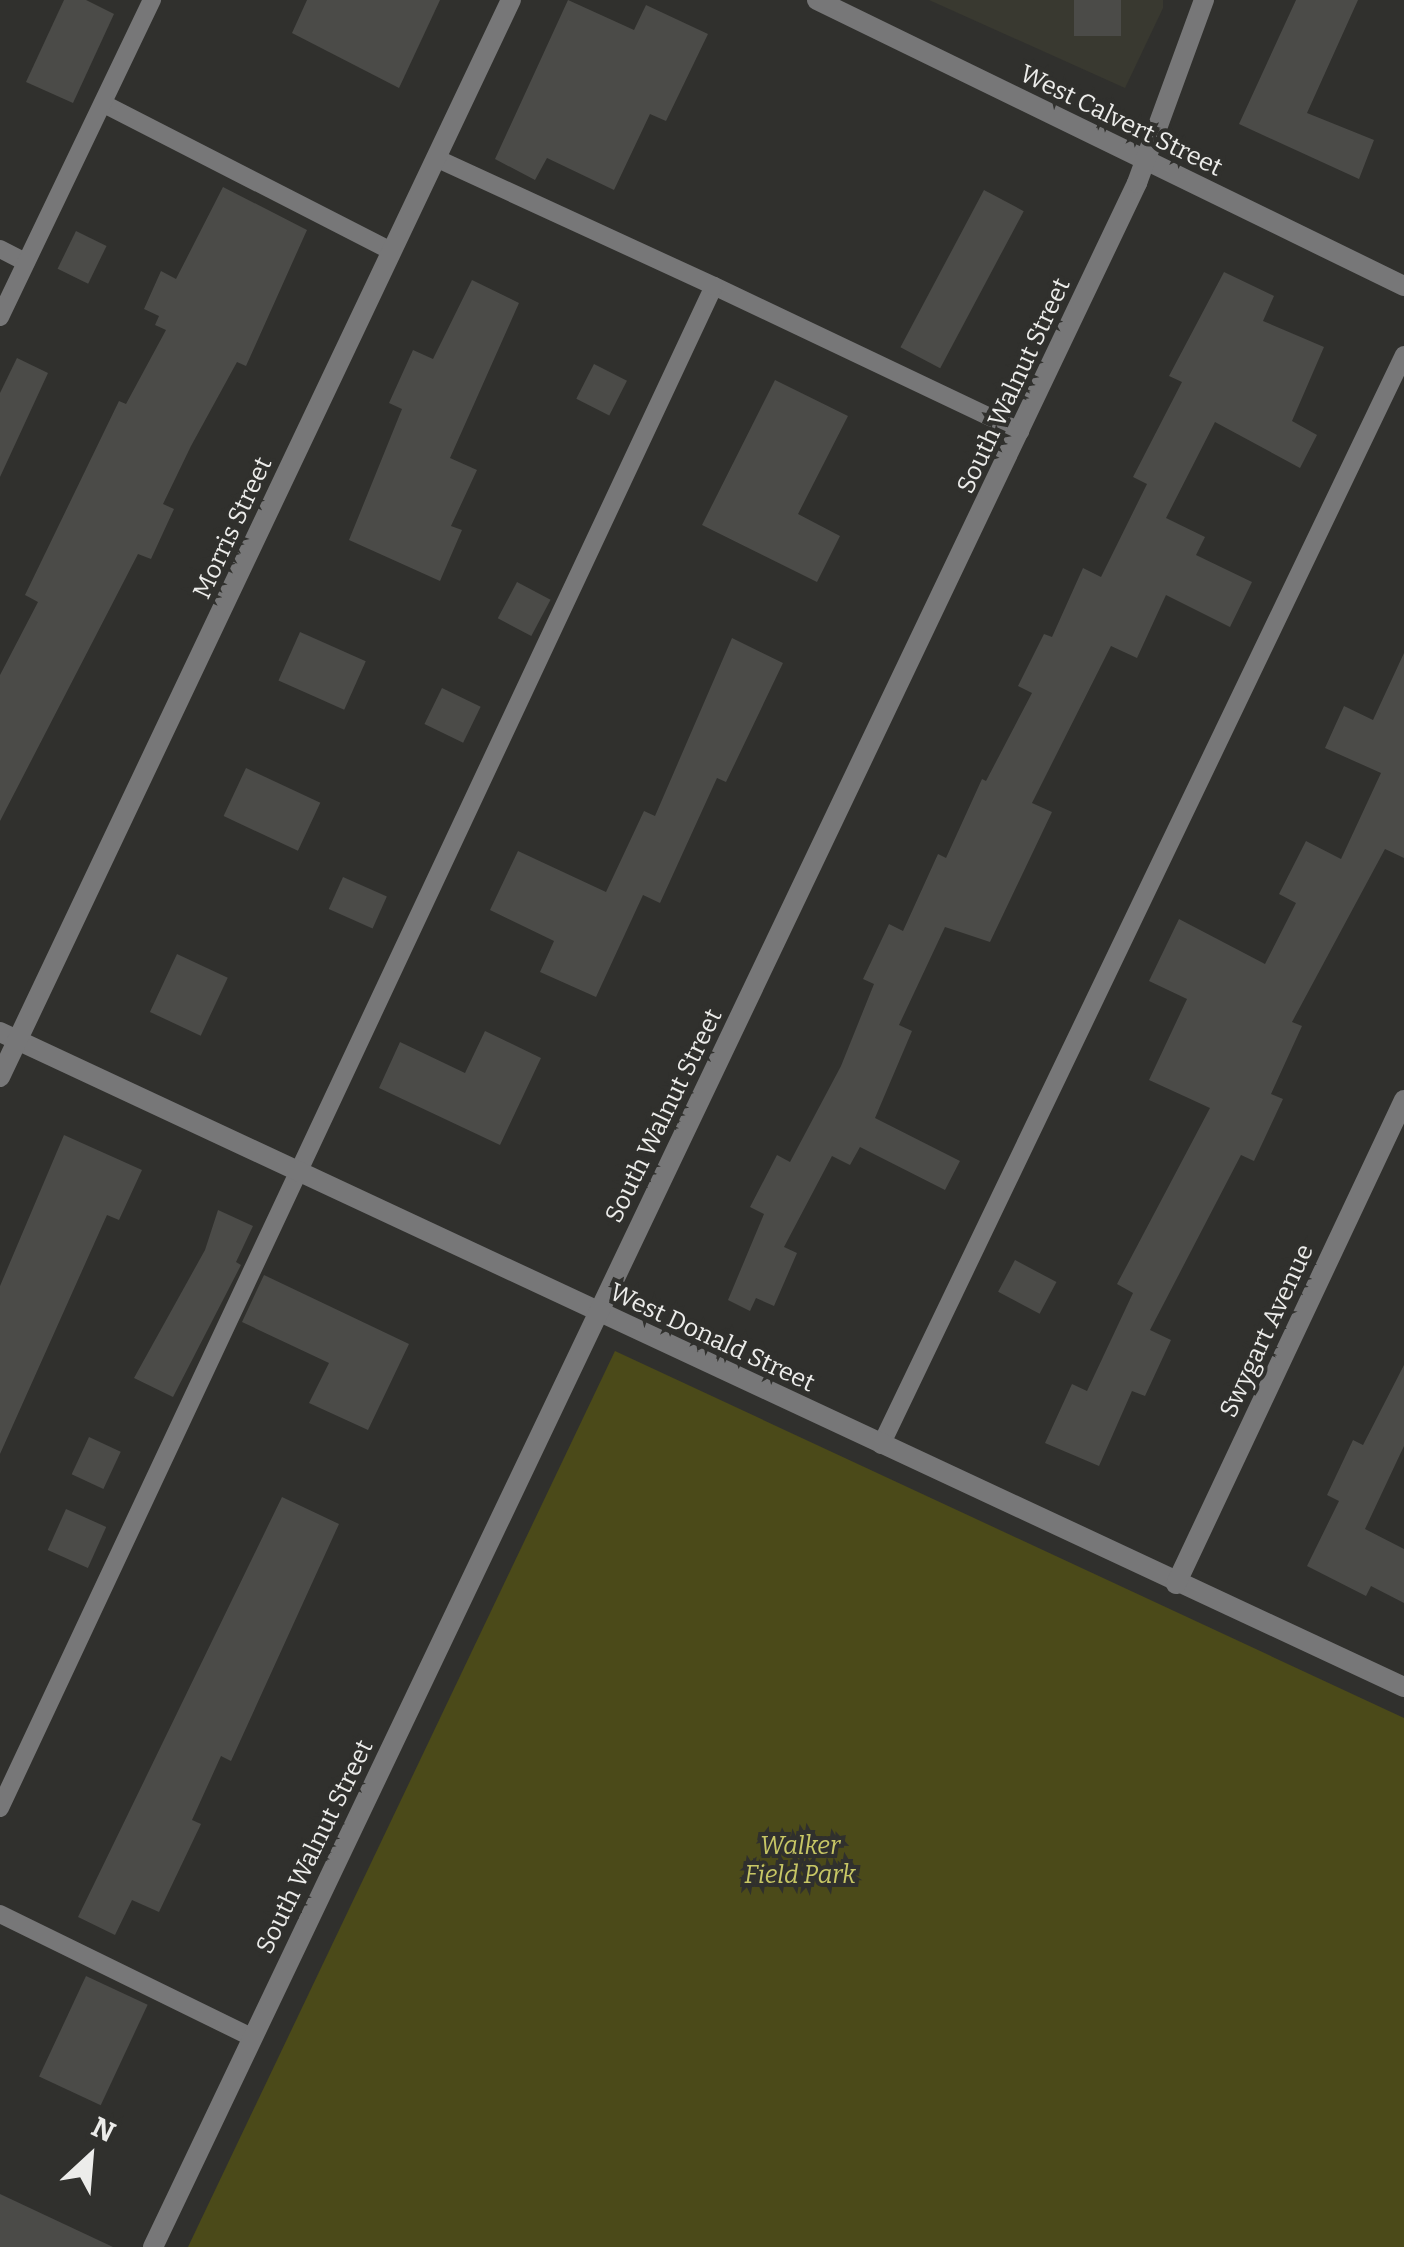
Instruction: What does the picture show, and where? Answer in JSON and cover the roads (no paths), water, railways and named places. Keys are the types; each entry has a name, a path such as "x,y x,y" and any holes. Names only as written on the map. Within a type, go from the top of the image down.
{"street":[{"name":"Morris Street","path":"0,1077 9,1036 511,0"},
{"name":"West Calvert Street","path":"817,0 1404,286"},
{"name":"South Walnut Street","path":"153,2247 596,1311 1020,432 1144,160 1204,0"},
{"name":"West Donald Street","path":"9,1036 1176,1584 1404,1687"},
{"name":"Swygart Avenue","path":"1176,1584 1404,1100"}],"lane":[{"path":"0,318 152,0"},
{"path":"104,104 391,251"},
{"path":"436,158 1020,432"},
{"path":"0,249 26,262"},
{"path":"0,1808 302,1175 714,286"},
{"path":"881,1445 1404,355"},
{"path":"0,1914 251,2037"}],"park label":[{"name":"Walker Field Park","path":"800,1862"}]}
